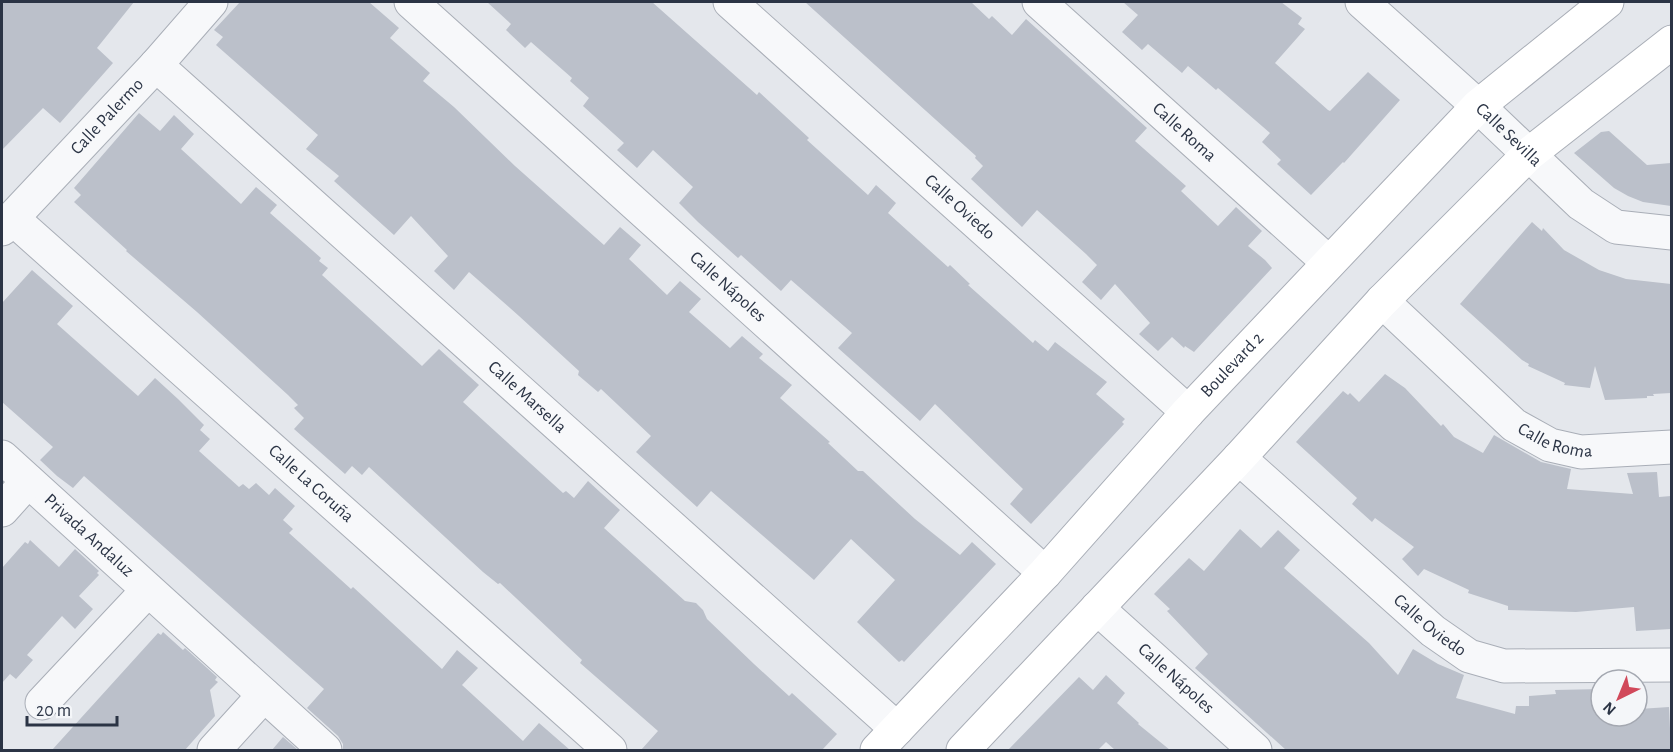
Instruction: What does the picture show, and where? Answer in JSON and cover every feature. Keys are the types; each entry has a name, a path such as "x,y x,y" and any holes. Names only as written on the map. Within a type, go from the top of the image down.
{"main road":[{"name":"Boulevard 2","path":"887,740 1045,573 1188,412 1478,106 1607,2"},
{"path":"963,750 1239,458 1382,301 1529,154 1671,42"}],"street":[{"name":"Calle Palermo","path":"7,223 156,65 211,2"},
{"name":"Calle Nápoles","path":"411,2 1045,573"},
{"name":"Calle Oviedo","path":"730,2 1188,412"},
{"name":"Calle Roma","path":"1039,2 1328,262"},
{"name":"Calle Sevilla","path":"1362,2 1478,106 1581,204 1616,227 1671,233"},
{"name":"Calle Marsella","path":"156,65 887,740"},
{"name":"Calle La Coruña","path":"7,223 610,750"},
{"name":"Calle Roma","path":"1382,301 1514,425 1550,445 1581,452 1671,447"},
{"name":"Privada Andaluz","path":"2,457 325,750"},
{"name":"Calle Oviedo","path":"1239,458 1433,631 1469,656 1504,666 1671,665"},
{"name":"Privada Andaluz","path":"2,510 28,481"},
{"name":"Privada Andaluz","path":"42,703 148,590"},
{"name":"Calle Nápoles","path":"1096,608 1255,750"},
{"path":"214,750 264,695"}],"building":[{"path":"2,2 134,2 97,48 113,63 60,123 43,108 2,150"},
{"path":"240,2 369,2 399,28 390,38 430,73 423,81 454,107 515,166 604,245 620,227 641,245 629,259 667,295 680,281 701,299 689,312 730,348 742,336 763,354 759,358 792,385 780,398 830,442 828,443 858,471 863,471 915,519 960,555 972,542 996,564 904,662 902,660 899,662 857,622 895,580 851,539 814,580 711,491 697,507 636,452 651,436 601,389 598,392 578,375 579,371 469,272 454,290 434,271 448,256 411,216 394,235 334,181 339,176 306,149 318,135 216,45 223,37 214,30"},
{"path":"487,2 652,2 757,95 759,92 809,138 807,140 868,195 876,185 896,203 888,213 948,267 950,265 970,284 968,285 1033,343 1035,340 1048,351 1055,342 1107,382 1096,394 1125,419 1122,422 1124,424 1031,524 1010,504 1023,489 935,404 920,421 838,348 852,333 791,280 781,291 741,255 738,258 698,222 679,203 693,187 653,150 637,168 617,150 624,143 583,106 589,98 570,81 572,78 531,42 525,48 506,30 511,24"},
{"path":"805,2 971,2 989,19 992,16 1012,35 1026,19 1147,128 1135,141 1186,186 1181,191 1218,226 1236,207 1262,231 1248,246 1272,268 1194,352 1185,346 1184,348 1172,337 1158,351 1139,334 1150,323 1115,284 1101,300 1082,282 1097,265 1086,254 1037,210 1022,227 971,179 983,166 975,158 976,156"},
{"path":"1123,2 1281,2 1302,18 1298,24 1305,29 1275,63 1328,110 1330,111 1368,72 1400,100 1344,163 1311,195 1277,164 1281,160 1262,142 1270,133 1218,88 1216,90 1188,66 1182,73 1148,44 1142,50 1122,32 1138,15"},
{"path":"139,113 160,131 174,115 194,134 181,149 241,204 256,187 277,205 270,213 321,258 319,261 328,268 322,275 422,366 439,349 479,385 463,402 563,493 566,491 574,498 588,481 620,510 604,528 685,601 696,603 703,610 707,619 754,664 789,696 792,693 837,734 822,750 641,750 658,731 580,663 582,660 500,583 498,584 483,572 369,467 362,475 352,466 345,474 294,429 304,418 294,408 298,405 74,202 81,195 74,188"},
{"path":"1609,131 1647,165 1671,163 1671,206 1643,202 1628,196 1614,188 1574,153 1601,132"},
{"path":"1532,222 1542,231 1543,228 1564,250 1599,270 1626,279 1671,284 1671,393 1653,394 1654,396 1647,396 1647,398 1605,400 1595,366 1590,388 1564,385 1565,383 1528,366 1529,364 1460,304"},
{"path":"32,270 73,306 57,324 138,396 155,378 204,425 200,430 210,439 199,451 239,487 243,484 249,489 256,483 269,495 275,488 295,506 283,520 293,529 289,533 351,589 353,587 442,669 457,650 478,668 462,685 523,741 539,723 570,750 343,750 343,744 338,736 307,708 324,689 84,476 73,488 57,476 40,460 53,447 2,402 2,303"},
{"path":"1385,374 1405,388 1454,437 1483,453 1494,435 1541,462 1571,469 1567,489 1633,494 1627,473 1657,472 1659,497 1671,496 1671,629 1636,631 1634,607 1576,612 1508,610 1508,606 1468,593 1469,590 1424,569 1418,576 1402,559 1414,547 1375,518 1372,522 1352,504 1357,498 1296,442 1343,391 1348,395 1350,393 1359,402"},
{"path":"1240,529 1261,548 1278,530 1300,550 1284,568 1369,643 1398,675 1413,649 1438,664 1464,675 1456,698 1515,714 1516,706 1529,706 1529,696 1556,694 1555,690 1589,689 1589,728 1649,728 1649,708 1669,707 1671,750 1286,750 1195,668 1208,654 1167,611 1170,609 1154,594 1189,558 1204,571"},
{"path":"30,540 59,567 75,549 99,571 97,573 99,575 79,596 93,609 75,629 62,616 27,655 33,660 16,679 10,674 2,683 2,568 25,542 28,544"},
{"path":"163,632 217,677 215,680 218,682 210,690 215,716 185,750 52,750 158,633 161,635"},
{"path":"1106,675 1125,693 1117,703 1170,750 1115,750 1106,742 1098,750 1008,750 1079,677 1093,690"},
{"path":"283,737 298,750 272,750"}]}
